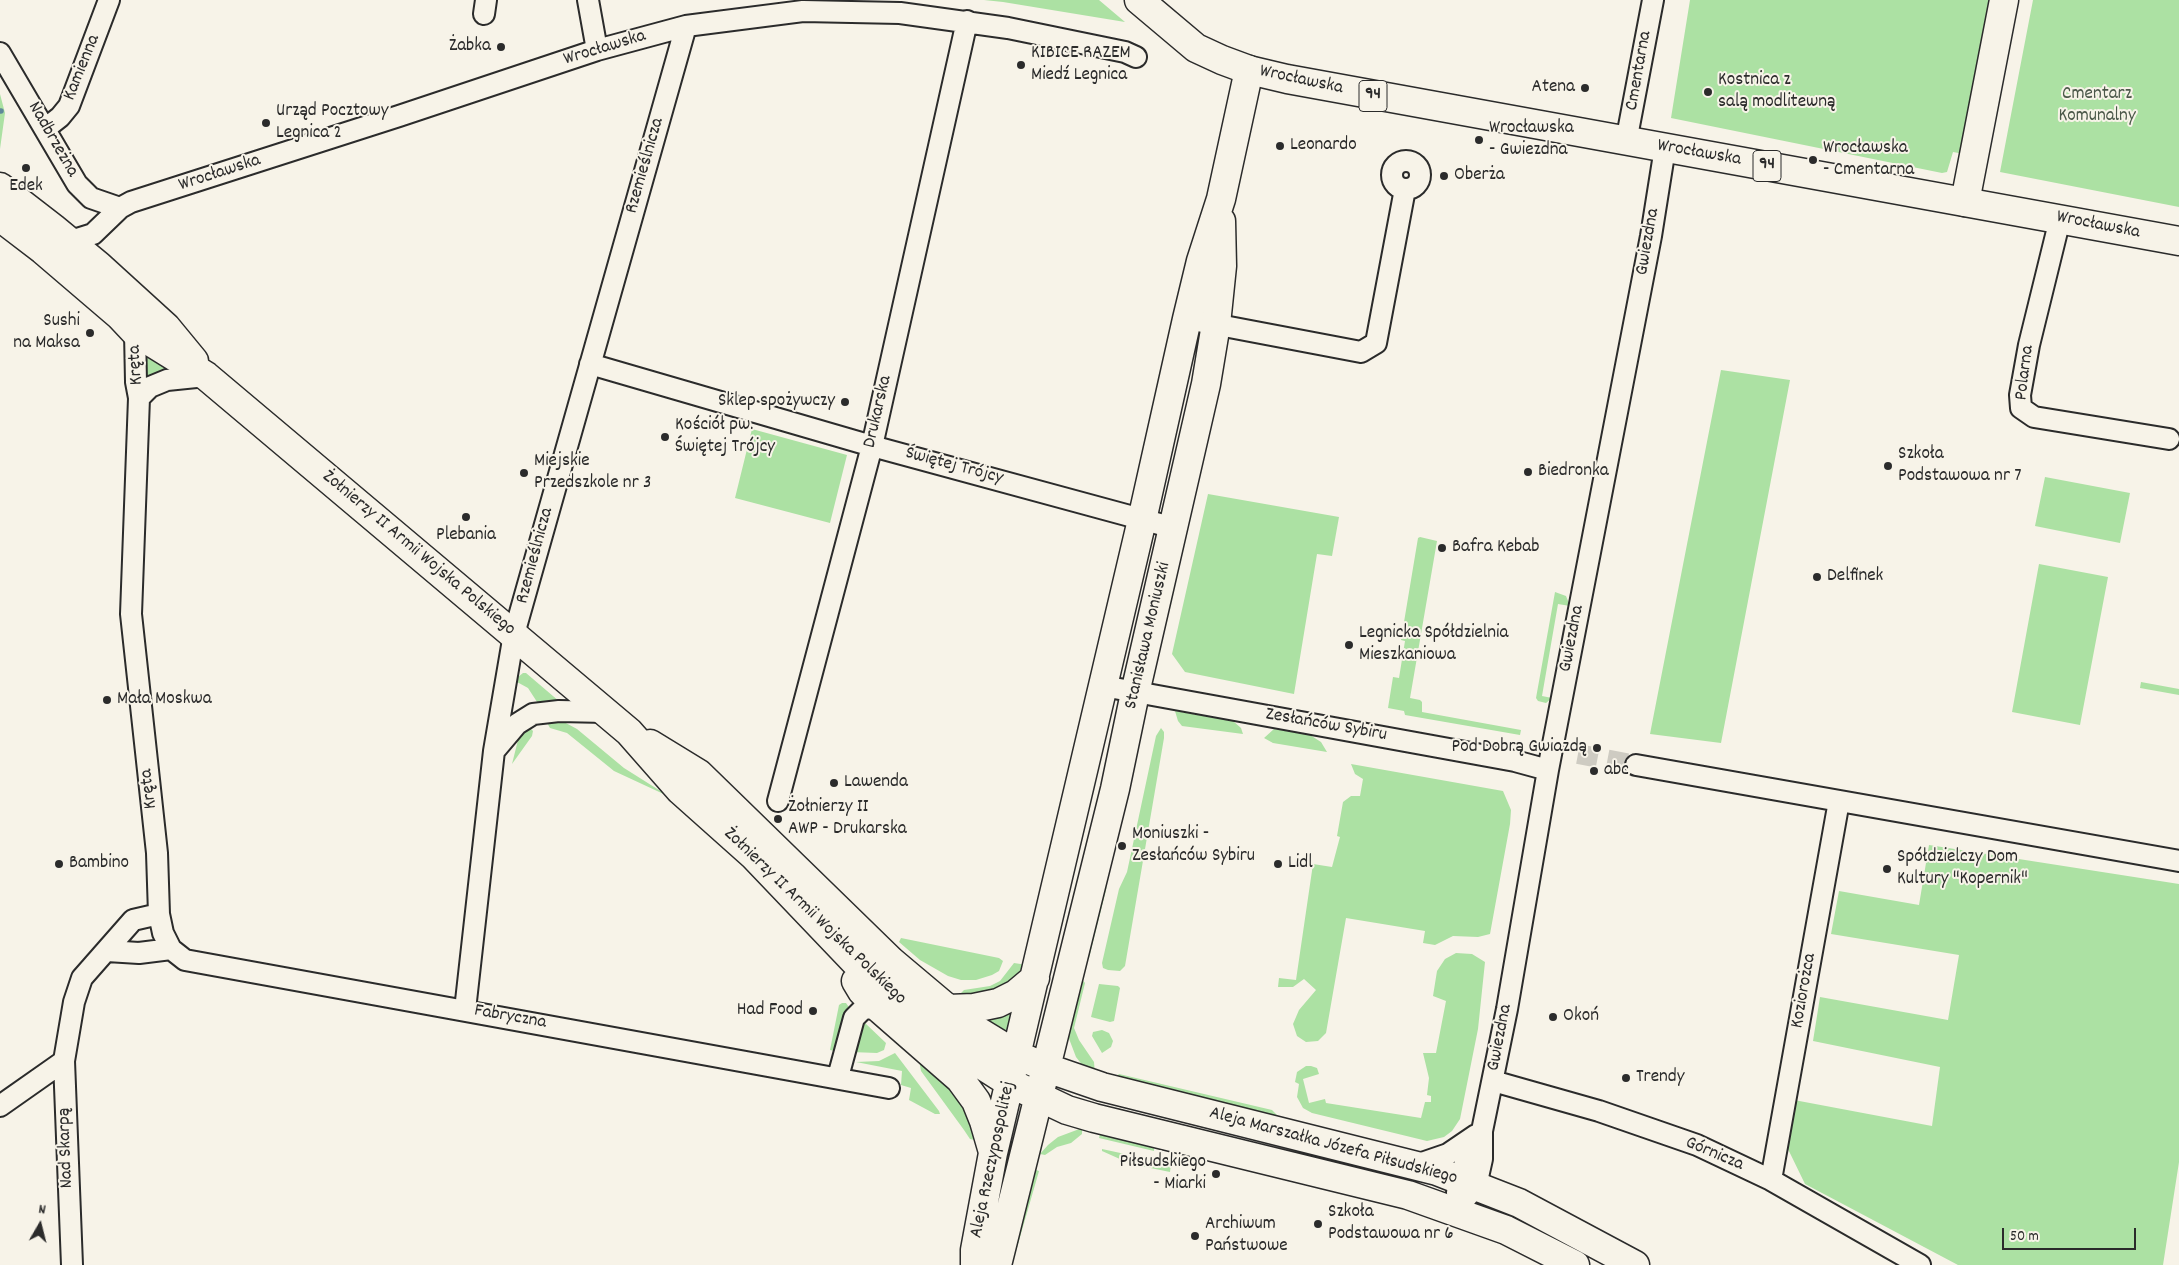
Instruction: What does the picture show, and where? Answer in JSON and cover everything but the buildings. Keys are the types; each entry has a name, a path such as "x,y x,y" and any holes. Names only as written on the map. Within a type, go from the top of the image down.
{"street":[{"name":"Kamienna","path":"46,128 68,106 110,0"},
{"path":"588,0 597,50"},
{"name":"94","path":"1139,0 1196,48 1249,70"},
{"name":"Cmentarna","path":"1626,142 1653,0"},
{"path":"1964,202 2004,0"},
{"name":"Wrocławska","path":"100,229 120,208 131,202 597,50 686,26 803,11 900,6 1136,56"},
{"name":"Drukarska","path":"778,801 872,446 967,21"},
{"name":"Rzemieślnicza","path":"465,1010 494,751 514,634 686,26"},
{"name":"Nadbrzeżna","path":"0,53 84,193 100,202 120,208"},
{"name":"Wrocławska","path":"1249,70 1335,88 1626,142 2179,242"},
{"name":"Stanisława Moniuszki","path":"1017,1055 1187,319 1201,261 1221,199 1249,70"},
{"name":"Gwiezdna","path":"1455,1211 1467,1183 1482,1160 1482,1131 1493,1081 1548,770 1651,236 1665,148"},
{"path":"0,187 55,244"},
{"path":"1187,319 1361,352 1376,343 1405,189"},
{"name":"Stanisława Moniuszki","path":"1047,1068 1115,788 1206,384 1216,324 1222,266 1221,199"},
{"path":"0,217 55,244 84,238 100,229"},
{"name":"Polarna","path":"2060,219 2029,345 2019,402 2020,408 2034,416 2169,439"},
{"path":"99,266 95,248 100,229"},
{"name":"Żołnierzy II Armii Wojska Polskiego","path":"55,244 99,266 166,327 206,376"},
{"name":"Żołnierzy II Armii Wojska Polskiego","path":"55,244 135,332 206,376 629,732 680,790 754,856 860,968 964,1053 1010,1083 1039,1098"},
{"name":"Kręta","path":"135,332 136,382 139,398 130,614 157,853 159,914"},
{"name":"Świętej Trójcy","path":"590,364 872,446 1174,528"},
{"name":"Kręta","path":"139,398 150,387 167,380 206,376"},
{"name":"Zesłańców Sybiru","path":"1103,686 1374,735 1548,770"},
{"path":"494,751 517,724 533,714 550,711 606,712"},
{"name":"Żołnierzy II Armii Wojska Polskiego","path":"629,732 699,774 891,962 948,1009 976,1030 1017,1055 1047,1068"},
{"path":"1636,765 2179,861"},
{"name":"Koziorożca","path":"1772,1180 1840,801"},
{"path":"0,1106 64,1060 74,1002 82,978 133,920 159,914 163,933 171,949 139,953 107,951"},
{"path":"834,942 862,991 964,1084 976,1101 993,1153"},
{"name":"Fabryczna","path":"171,949 185,960 838,1077 889,1088"},
{"path":"948,1009 974,1008 998,1003 1016,994 1035,978"},
{"path":"838,1077 854,1018 862,1010 868,1008 881,1010"},
{"name":"Aleja Rzeczypospolitej","path":"994,1263 993,1153 1017,1055"},
{"name":"Nad Skarpą","path":"64,1060 72,1265"},
{"name":"Aleja Rzeczypospolitej","path":"994,1263 1047,1068"},
{"name":"Aleja Marszałka Józefa Piłsudskiego","path":"1047,1068 1102,1087 1415,1165 1519,1203 1635,1265"},
{"name":"Górnicza","path":"1493,1081 1599,1111 1697,1145 1772,1180 1920,1265"},
{"name":"Aleja Marszałka Józefa Piłsudskiego","path":"1039,1098 1094,1118 1374,1186 1455,1211 1506,1230 1575,1265"},
{"path":"1415,1165 1448,1154 1482,1131"}],"green space":[{"path":"984,0 1099,0 1125,22 1003,2"},
{"path":"1690,0 1994,0 1964,154 1953,152 1947,172 1942,173 1671,118"},
{"name":"Cmentarz Komunalny","path":"2033,0 2179,0 2179,207 2000,172"},
{"path":"0,94 5,113 0,149"},
{"path":"146,352 170,370 158,373 144,382"},
{"path":"1721,370 1790,380 1721,743 1650,734"},
{"path":"752,429 847,455 830,523 735,498"},
{"path":"2045,477 2130,493 2120,543 2035,526"},
{"path":"1208,494 1339,517 1332,556 1317,554 1294,694 1185,672 1172,654"},
{"path":"1418,538 1437,541 1410,698 1422,702 1422,712 1521,730 1520,735 1405,715 1404,711 1388,708 1393,677 1399,678 1405,641 1401,640"},
{"path":"2039,564 2108,577 2080,725 2012,712"},
{"path":"1555,592 1566,596 1570,606 1558,604 1542,696 1552,698 1546,703 1538,701 1536,698"},
{"path":"526,673 560,702 539,705 528,688 517,682 518,677"},
{"path":"2141,682 2179,689 2179,695 2140,688"},
{"path":"1175,711 1233,721 1241,728 1243,734 1182,726 1178,721"},
{"path":"546,721 564,722 577,729 624,768 670,797 614,771 567,733 550,728"},
{"path":"529,727 533,731 532,736 512,764 518,740"},
{"path":"1161,728 1164,732 1164,738 1125,966 1120,971 1108,970 1103,968 1102,963 1119,889 1127,872 1156,736"},
{"path":"1274,729 1310,735 1321,742 1327,752 1273,743 1264,738"},
{"path":"1351,764 1503,791 1511,810 1510,824 1490,934 1478,937 1453,936 1435,945 1423,943 1425,931 1346,918 1326,1033 1318,1041 1306,1042 1297,1036 1293,1024 1299,1010 1316,990 1304,979 1293,987 1278,987 1279,978 1296,980 1313,864 1332,867 1340,837 1337,836 1343,802 1351,796 1360,796 1363,779 1355,774"},
{"path":"1929,845 2179,884 2179,1162 2163,1265 1958,1265 1805,1184 1787,1147 1794,1100 1932,1126 1940,1067 1813,1041 1820,997 1948,1020 1959,955 1831,934 1839,891 1919,905"},
{"path":"1107,886 1089,958 1084,961 1099,905"},
{"path":"901,938 999,958 1003,961 999,971 992,975 976,980 961,980 948,976 920,960 899,942"},
{"path":"1456,953 1472,954 1485,962 1478,1029 1460,1119 1452,1131 1444,1137 1427,1141 1312,1113 1303,1108 1297,1097 1299,1084 1295,1082 1297,1072 1306,1066 1311,1066 1317,1068 1319,1074 1303,1079 1309,1103 1325,1099 1326,1103 1421,1118 1425,1102 1431,1102 1431,1096 1427,1095 1429,1078 1423,1053 1436,1053 1446,1001 1433,996 1437,971 1445,959"},
{"path":"1014,963 1027,965 1022,975 998,994 959,995 964,990 990,986 1000,981"},
{"path":"1081,978 1085,983 1074,1028 1079,1040 1094,1062 1095,1074 1083,1066 1076,1057 1068,1036 1068,1029"},
{"path":"1099,984 1118,986 1120,988 1114,1021 1110,1022 1091,1017"},
{"path":"1018,1000 1011,1037 976,1015"},
{"path":"846,1003 851,1010 835,1051 830,1050 839,1005"},
{"path":"865,1023 886,1043 884,1050 877,1053 851,1052 861,1026"},
{"path":"1102,1030 1109,1033 1113,1041 1111,1047 1102,1053 1092,1036 1093,1032"},
{"path":"895,1053 940,1114 935,1114 909,1100 911,1088 901,1085 902,1071 856,1062 879,1061"},
{"path":"919,1060 955,1085 979,1141 970,1139 921,1071"},
{"path":"1119,1074 1272,1110 1284,1122 1115,1078"},
{"path":"1082,1128 1082,1134 1071,1143 1057,1147 1045,1155 1040,1154 1058,1137"},
{"path":"1101,1130 1154,1148 1154,1151 1099,1138"},
{"path":"1102,1149 1171,1164 1170,1172 1131,1164 1102,1151"},
{"path":"1033,1169 1039,1171 1014,1258 1014,1244"}],"tunnel":[{"path":"1578,754 1636,765"}],"place":[{"name":"Żabka","path":"501,47"},
{"name":"KIBICE RAZEM Miedź Legnica","path":"1021,65"},
{"name":"Atena","path":"1585,88"},
{"name":"Kostnica z salą modlitewną","path":"1708,92"},
{"name":"Urząd Pocztowy Legnica 2","path":"266,123"},
{"name":"Wrocławska - Gwiezdna","path":"1479,140"},
{"name":"Leonardo","path":"1280,146"},
{"name":"Wrocławska - Cmentarna","path":"1813,160"},
{"name":"Edek","path":"26,168"},
{"name":"Oberża","path":"1444,176"},
{"name":"Sushi na Maksa","path":"90,333"},
{"name":"Sklep spożywczy","path":"845,402"},
{"name":"Kościół pw. Świętej Trójcy","path":"665,437"},
{"name":"Szkoła Podstawowa nr 7","path":"1888,466"},
{"name":"Biedronka","path":"1528,472"},
{"name":"Miejskie Przedszkole nr 3","path":"524,473"},
{"name":"Plebania","path":"466,517"},
{"name":"Bafra Kebab","path":"1442,548"},
{"name":"Delfinek","path":"1817,577"},
{"name":"Legnicka Spółdzielnia Mieszkaniowa","path":"1349,645"},
{"name":"Mała Moskwa","path":"107,700"},
{"name":"Pod Dobrą Gwiazdą","path":"1597,748"},
{"name":"abc","path":"1594,771"},
{"name":"Lawenda","path":"834,783"},
{"name":"Żołnierzy II AWP - Drukarska","path":"778,819"},
{"name":"Moniuszki - Zesłańców Sybiru","path":"1122,846"},
{"name":"Bambino","path":"59,864"},
{"name":"Lidl","path":"1278,864"},
{"name":"Spółdzielczy Dom Kultury \"Kopernik\"","path":"1887,869"},
{"name":"Had Food","path":"813,1011"},
{"name":"Okoń","path":"1553,1017"},
{"name":"Trendy","path":"1626,1078"},
{"name":"Piłsudskiego - Miarki","path":"1216,1174"},
{"name":"Szkoła Podstawowa nr 6","path":"1318,1224"},
{"name":"Archiwum Państwowe","path":"1195,1236"}]}
